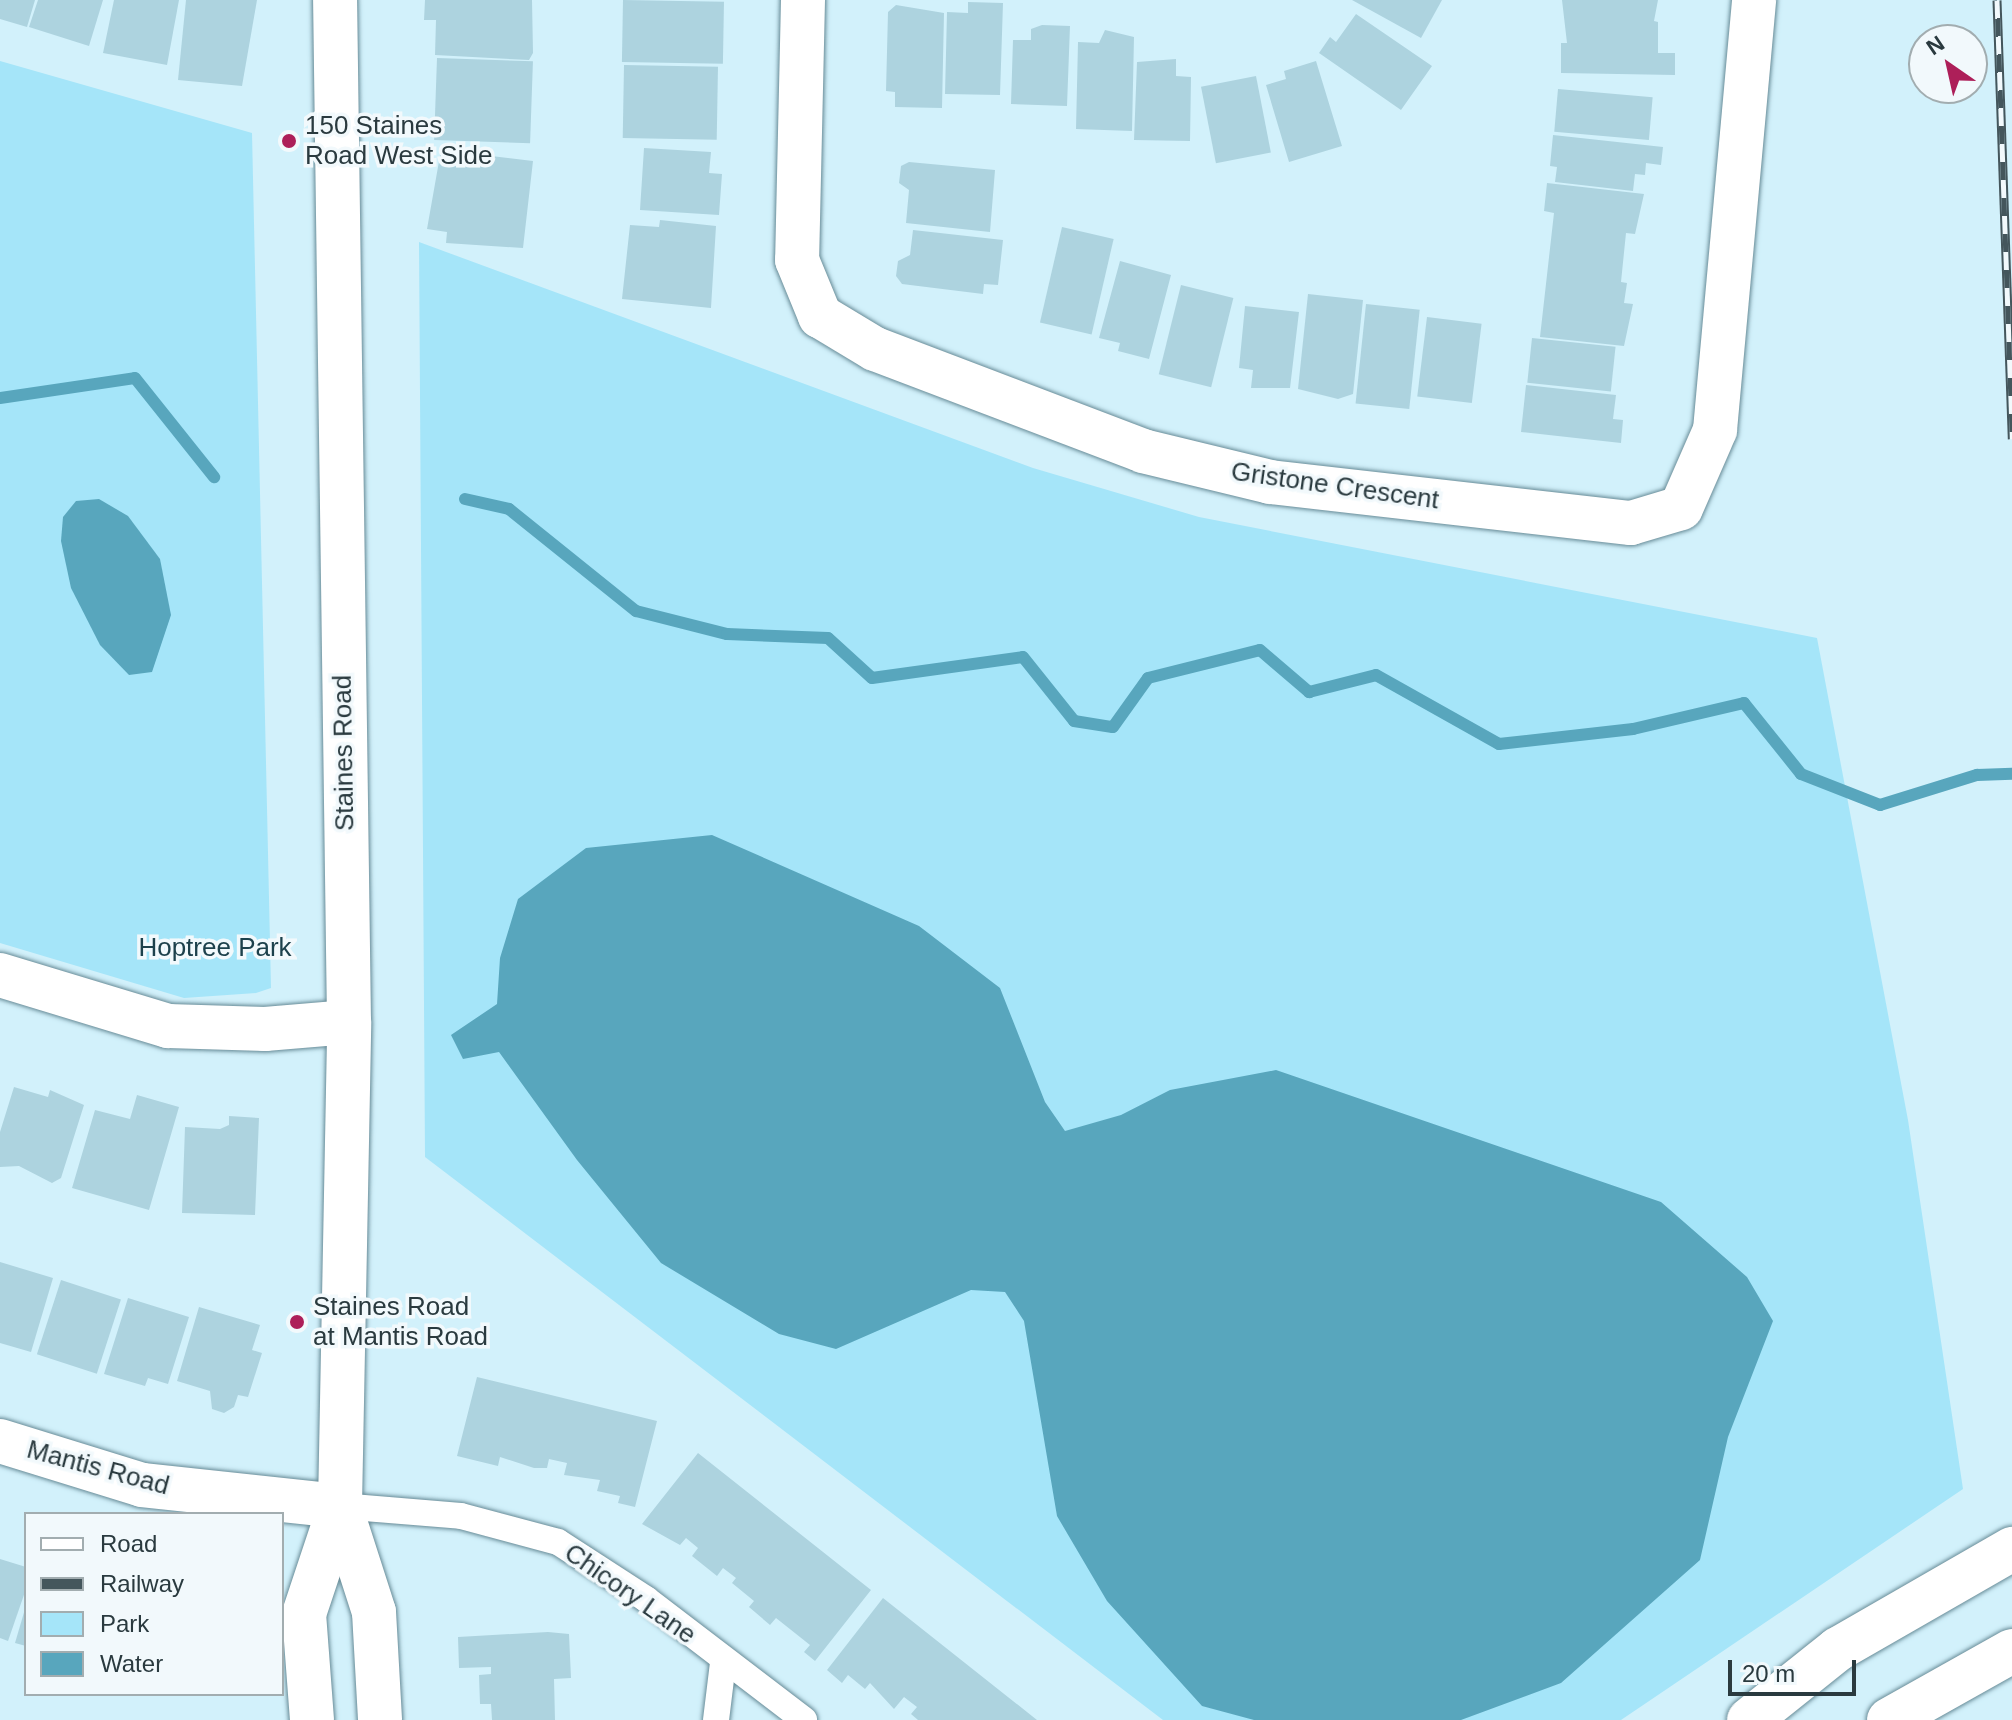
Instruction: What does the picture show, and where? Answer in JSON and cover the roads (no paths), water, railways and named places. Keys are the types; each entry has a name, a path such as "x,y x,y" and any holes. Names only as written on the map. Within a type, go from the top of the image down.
{"street":[{"name":"Staines Road","path":"312,1720 304,1614 340,1506 349,1022 335,0"},
{"name":"Gristone Crescent","path":"803,0 797,260 820,316 875,349 1143,451 1270,482 1631,523 1681,508 1715,430 1754,0"},
{"path":"0,975 168,1026 265,1029 349,1022"},
{"name":"Mantis Road","path":"0,1441 142,1485 340,1506"},
{"name":"Staines Road","path":"340,1506 374,1612 380,1720"},
{"path":"1749,1720 1838,1649 2012,1549"},
{"path":"1889,1720 2012,1651"}],"lane":[{"name":"Chicory Lane","path":"340,1506 461,1516 558,1542 646,1599 723,1663 804,1720"},
{"path":"716,1720 723,1663"}],"water":[{"path":"99,499 128,516 160,559 171,615 152,672 129,675 100,645 71,588 61,541 63,517 76,501"},
{"path":"712,835 919,926 1000,988 1045,1102 1065,1131 1121,1115 1170,1090 1276,1070 1661,1202 1747,1277 1773,1321 1728,1437 1700,1560 1561,1683 1461,1720 1254,1720 1202,1706 1107,1601 1057,1516 1024,1321 1005,1292 971,1290 836,1349 779,1334 661,1263 577,1160 499,1052 463,1059 451,1035 497,1004 500,958 518,899 586,848"}],"waterway":[{"path":"0,398 135,378 214,477"},
{"path":"465,499 509,509 636,611 727,634 828,638 872,678 1023,657 1074,721 1113,727 1148,678 1260,650 1309,692 1376,675 1499,744 1633,729 1744,703 1801,774 1880,805 1977,775 2012,774"}],"railway":[{"path":"1997,0 2012,439"}],"place":[{"name":"150 Staines Road West Side","path":"289,141"},
{"name":"Staines Road at Mantis Road","path":"297,1322"}],"park label":[{"name":"Hoptree Park","path":"215,948"}]}
